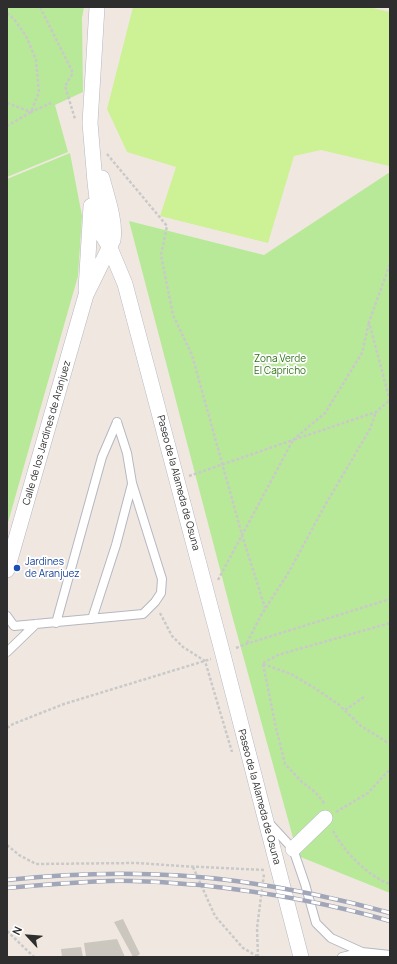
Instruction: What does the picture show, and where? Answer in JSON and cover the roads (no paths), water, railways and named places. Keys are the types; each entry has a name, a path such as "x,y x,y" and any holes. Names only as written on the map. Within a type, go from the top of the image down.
{"street":[{"name":"Paseo de la Alameda de Osuna","path":"97,7 90,123 99,150 94,182 101,233 110,248 125,284 301,957"},
{"name":"Calle de los Jardines de Aranjuez","path":"7,570 86,295 110,248 115,233 95,152 99,150"},
{"name":"Calle de los Jardines de Aranjuez","path":"86,295 94,182"},
{"path":"293,849 329,816"}],"lane":[{"path":"7,616 14,626 144,614 161,593 162,579 132,484 127,453 117,422 102,457 56,622"},
{"path":"92,619 116,545 132,484"},
{"path":"7,652 36,624"},
{"path":"265,818 293,849 316,923 331,938 362,952 390,955"},
{"path":"342,957 362,952"}],"railway":[{"path":"7,880 93,874 150,874 207,878 236,881 294,891 352,903 390,913"},
{"path":"7,888 97,881 155,882 200,885 296,899 390,921"}],"place":[{"name":"Jardines de Aranjuez","path":"17,568"}],"park label":[{"name":"Zona Verde El Capricho","path":"280,364"}]}
